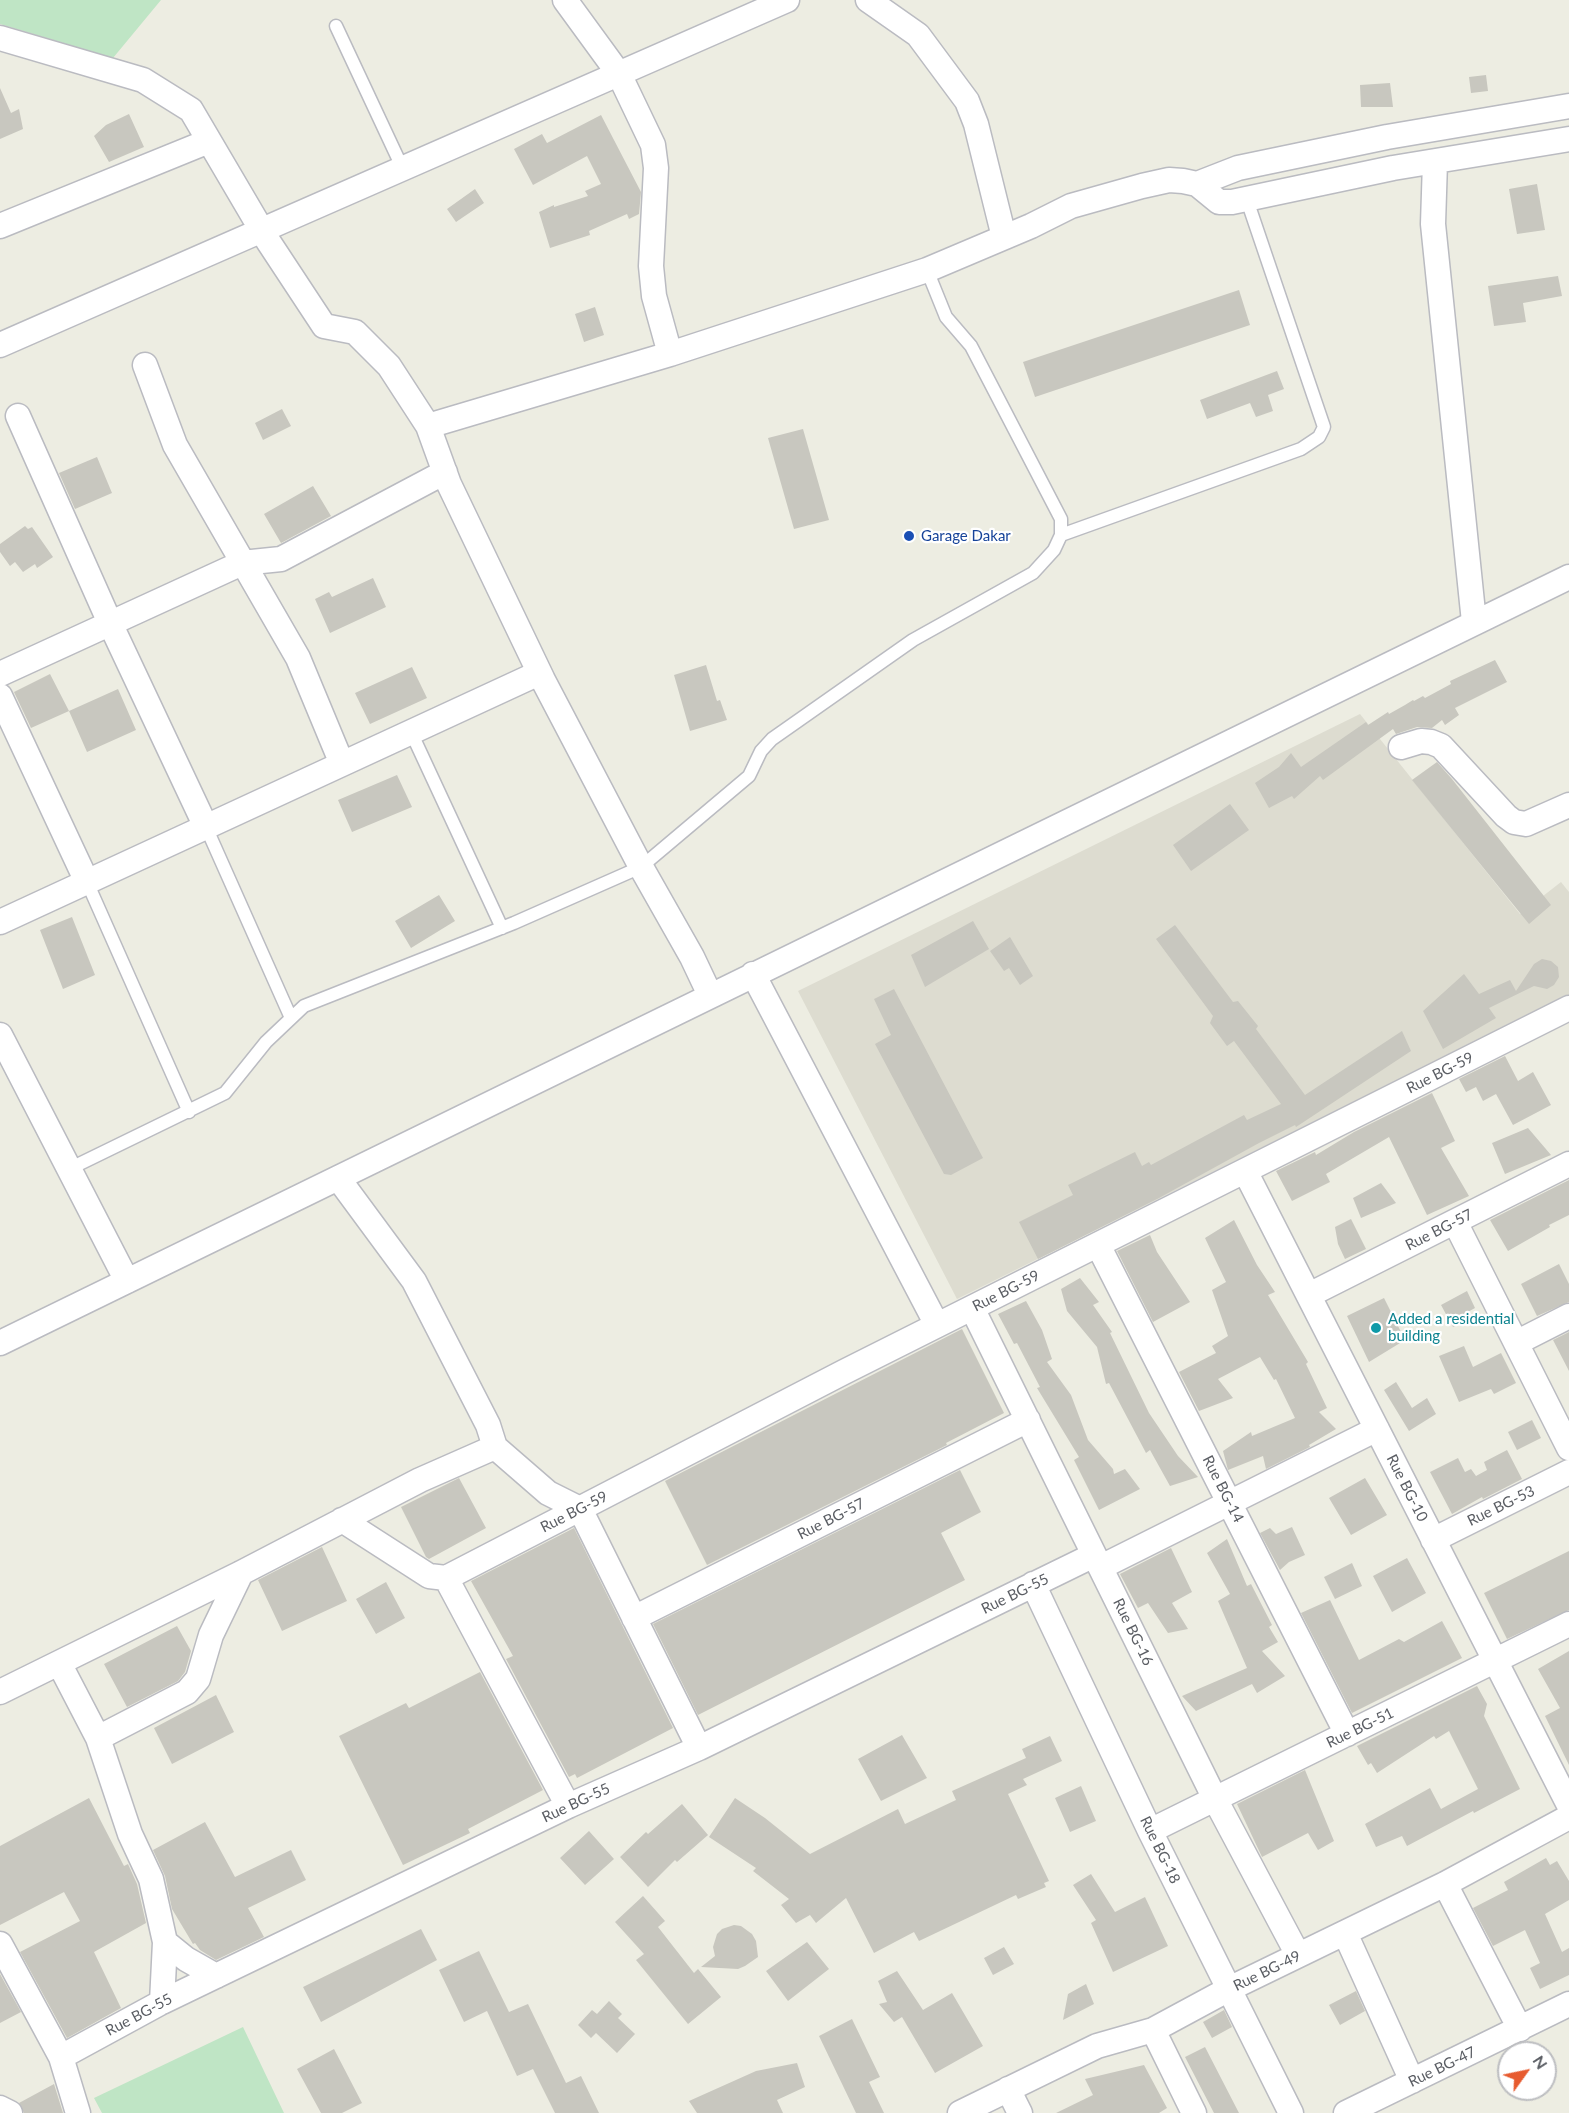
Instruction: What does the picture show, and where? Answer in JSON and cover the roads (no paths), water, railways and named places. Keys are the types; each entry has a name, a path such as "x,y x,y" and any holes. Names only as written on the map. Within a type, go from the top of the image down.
{"street":[{"path":"565,0 619,74 653,145 656,168 651,266 654,296 670,354"},
{"path":"0,345 787,0"},
{"path":"868,0 918,35 967,101 976,124 1004,237"},
{"path":"0,38 143,80 190,110 261,229 324,326 355,332 389,366 428,426 445,472 539,673 710,995"},
{"path":"428,426 670,354 927,270 1071,206 1101,197 1169,180 1197,184 1238,168 1376,139 1569,105"},
{"path":"1197,184 1219,202 1247,200 1393,168 1569,139"},
{"path":"0,226 209,141"},
{"path":"1435,162 1433,224 1474,622"},
{"path":"145,365 175,445 298,658 342,764"},
{"path":"18,416 110,623 206,827"},
{"path":"0,674 242,563 281,559 445,472"},
{"path":"0,1342 1569,577"},
{"path":"0,922 539,673"},
{"path":"0,696 87,882"},
{"path":"1401,747 1421,741 1441,746 1514,822 1526,824 1569,805"},
{"path":"753,974 937,1325"},
{"name":"Rue BG-59","path":"446,1578 937,1325 1569,1008"},
{"path":"0,1035 127,1281"},
{"name":"Rue BG-57","path":"1309,1295 1569,1164"},
{"name":"Rue BG-10","path":"1245,1171 1569,1805"},
{"path":"338,1178 414,1281 488,1425 495,1448 548,1493 580,1509 699,1748"},
{"path":"1455,1221 1569,1448"},
{"name":"Rue BG-14","path":"1098,1245 1347,1734"},
{"name":"Rue BG-16","path":"972,1308 1215,1799 1298,1955"},
{"path":"1516,1343 1569,1316"},
{"name":"Rue BG-57","path":"634,1618 1028,1420"},
{"name":"Rue BG-55","path":"61,2057 162,2002 568,1806 699,1748 1033,1584 1097,1561 1230,1503 1377,1429"},
{"path":"0,1692 241,1573 420,1480 495,1448"},
{"name":"Rue BG-53","path":"1433,1540 1569,1472"},
{"path":"342,1520 429,1576 446,1578 568,1806"},
{"path":"98,1738 187,1692 198,1678 211,1635 241,1573"},
{"name":"Rue BG-18","path":"1033,1584 1150,1831 1291,2113"},
{"name":"Rue BG-51","path":"1150,1831 1569,1624"},
{"path":"59,1663 98,1738 130,1834 151,1879 165,1942 162,2002"},
{"name":"Rue BG-49","path":"960,2113 1097,2046 1153,2030 1229,1989 1445,1884 1569,1817"},
{"path":"1445,1884 1520,2029"},
{"path":"1346,1933 1412,2081"},
{"path":"165,1942 186,1959 216,1976"},
{"path":"0,1944 61,2057 78,2113"},
{"name":"Rue BG-47","path":"1346,2113 1376,2107 1412,2081 1569,2004"},
{"path":"1153,2030 1194,2113"},
{"path":"1008,2089 1020,2113"},
{"path":"0,2108 10,2113"}],"lane":[{"path":"336,26 402,167"},
{"path":"1062,535 1301,449 1319,437 1324,427 1247,200"},
{"path":"69,1169 225,1093 266,1042 304,1006 502,927 640,867 749,776 761,751 772,739 913,640 1033,573 1054,550 1062,535 1061,519 971,346 946,317 927,270"},
{"path":"411,732 502,927"},
{"path":"206,827 291,1018"},
{"path":"87,882 189,1112"}],"place":[{"name":"Garage Dakar","path":"909,536"},
{"name":"Added a residential building","path":"1376,1328"}]}
